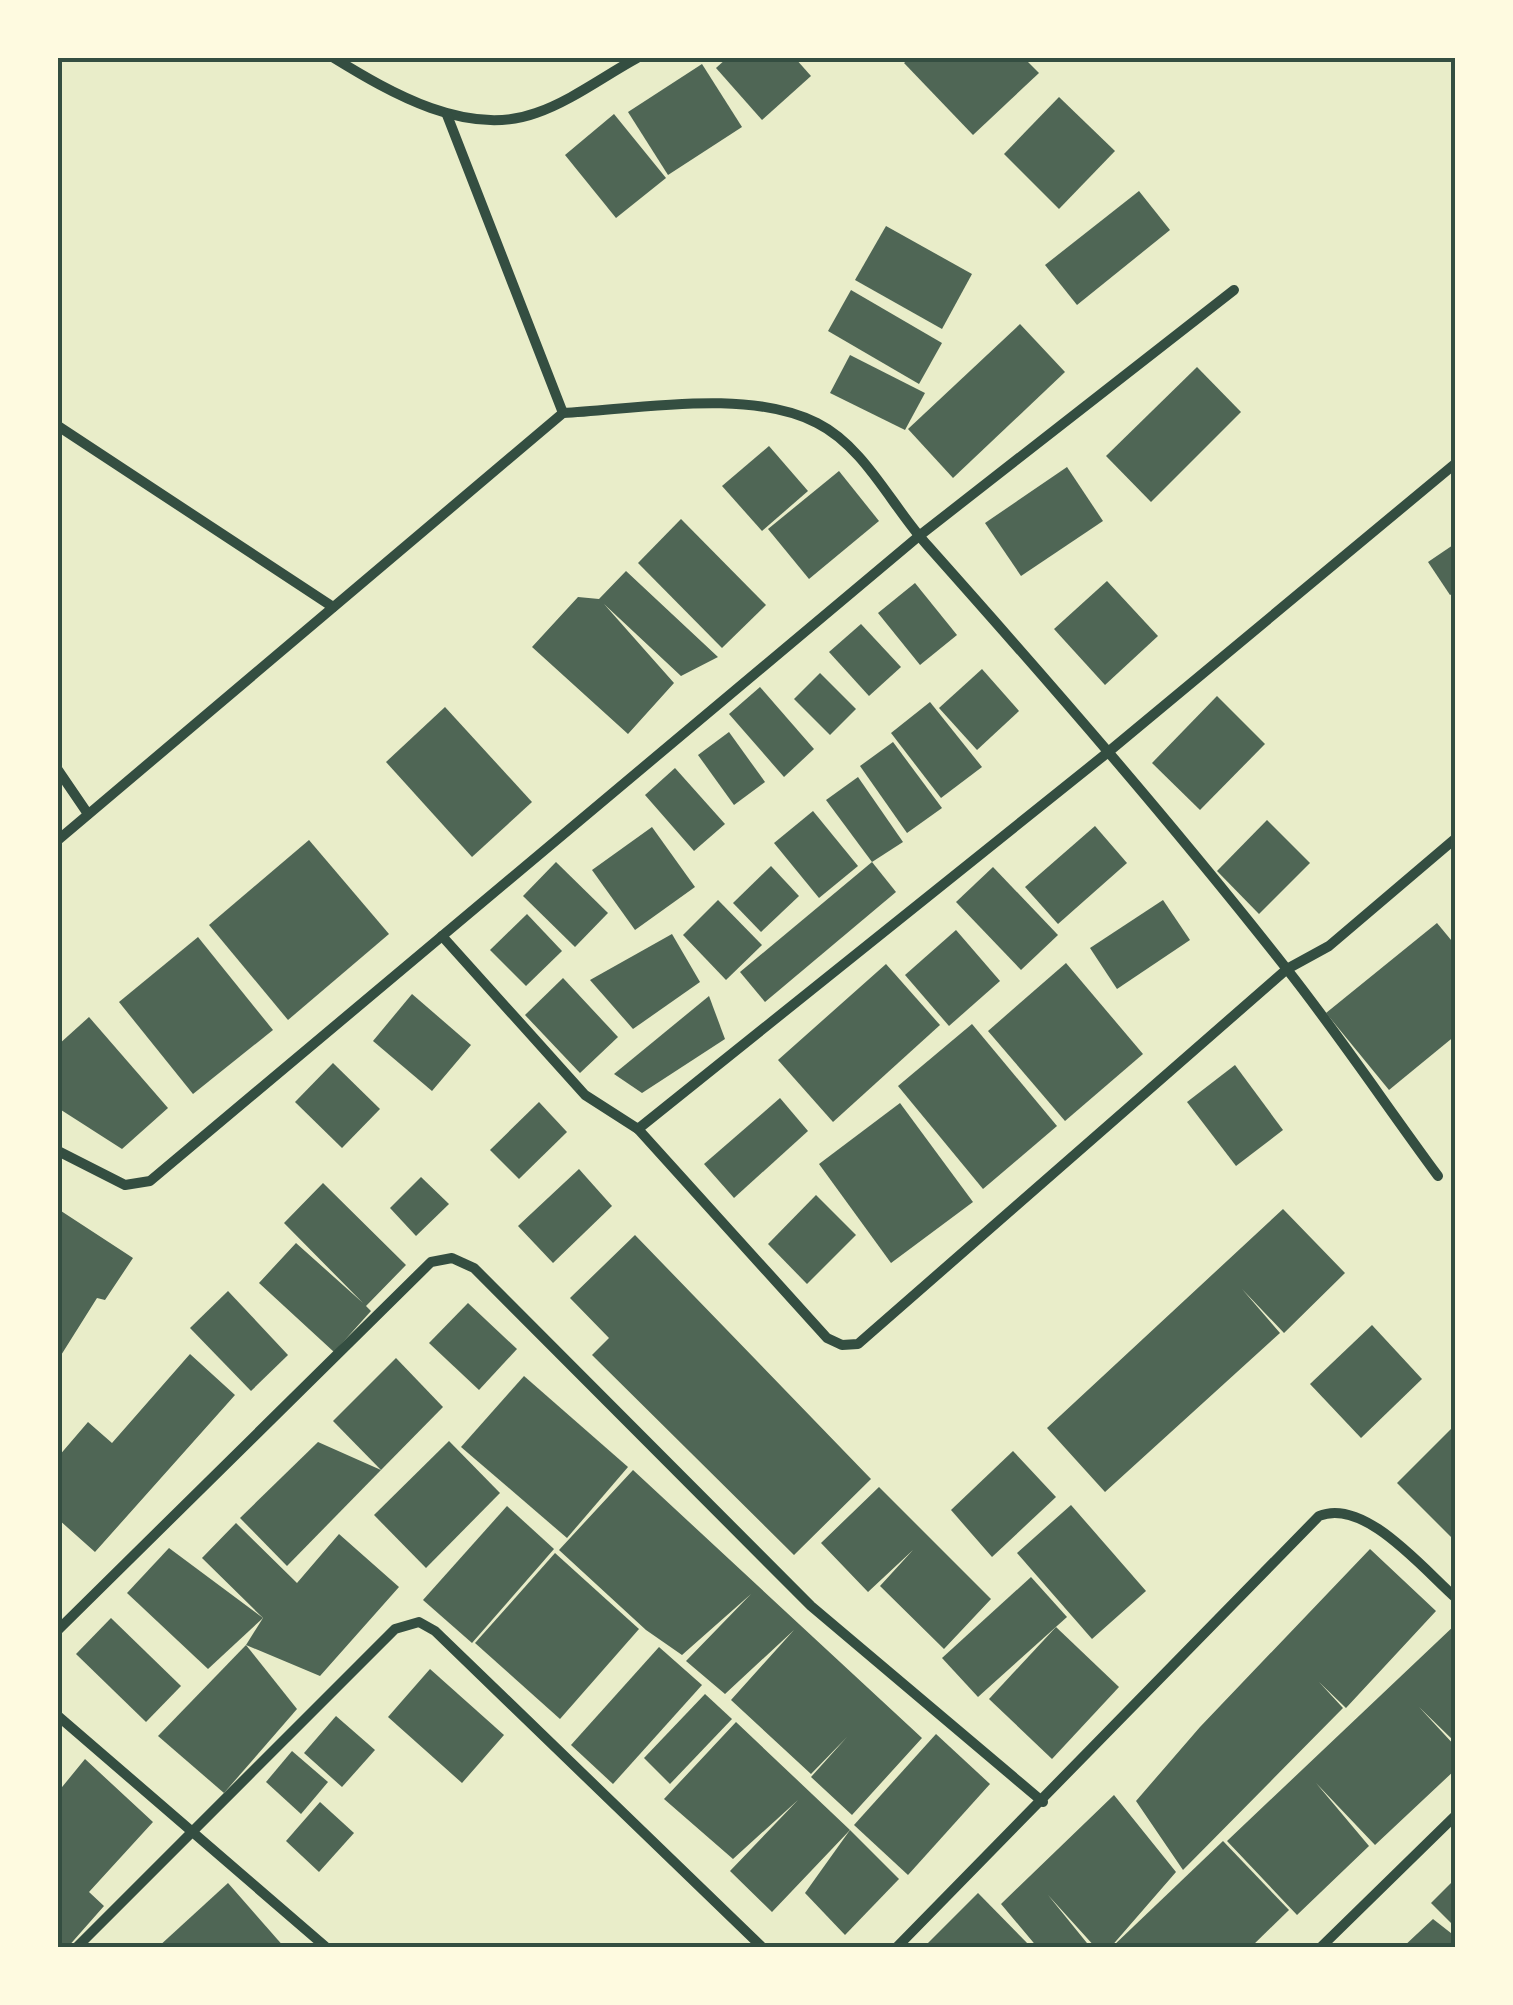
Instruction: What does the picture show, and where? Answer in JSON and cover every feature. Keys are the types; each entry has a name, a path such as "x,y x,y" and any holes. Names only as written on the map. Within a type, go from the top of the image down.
{"street":[{"path":"334,58 448,116 496,120 534,114 637,58"},
{"path":"448,116 562,413"},
{"path":"58,1150 125,1186 150,1181 919,536 1234,290"},
{"path":"58,840 562,413 726,404 780,408 819,424 851,449 919,536 1287,969 1438,1176"},
{"path":"58,426 333,608"},
{"path":"638,1129 1107,753 1456,463"},
{"path":"58,770 88,814"},
{"path":"442,936 585,1095 638,1129 827,1338 842,1345 858,1344 1287,969 1349,930 1456,838"},
{"path":"58,1630 431,1262 452,1258 474,1268 812,1606 1043,1802"},
{"path":"896,1948 1319,1516 1338,1510 1364,1518 1456,1598"},
{"path":"76,1948 394,1629 419,1622 435,1630 762,1948"},
{"path":"58,1716 327,1948"},
{"path":"1320,1948 1456,1814"}],"building":[{"path":"727,58 795,58 811,76 762,120 716,68"},
{"path":"910,58 1024,58 1039,73 973,135 904,63"},
{"path":"702,64 742,127 668,175 628,112"},
{"path":"1059,97 1115,151 1059,209 1004,154"},
{"path":"614,114 666,178 616,218 565,155"},
{"path":"1139,191 1170,230 1077,305 1045,265"},
{"path":"886,226 972,274 942,329 855,280"},
{"path":"851,290 942,343 919,384 828,331"},
{"path":"1020,324 1065,372 953,478 908,429"},
{"path":"850,355 925,393 905,430 830,393"},
{"path":"1197,367 1241,412 1151,502 1106,456"},
{"path":"769,446 808,491 762,531 722,486"},
{"path":"1067,467 1103,521 1021,576 985,523"},
{"path":"839,471 879,521 809,579 768,529"},
{"path":"681,519 766,605 722,648 638,563"},
{"path":"1456,543 1456,592 1450,595 1428,562"},
{"path":"626,571 718,657 681,676 604,604 674,683 628,734 532,647 578,597 599,599"},
{"path":"1107,581 1158,636 1105,685 1054,629"},
{"path":"915,583 957,635 920,665 878,613"},
{"path":"861,624 901,667 869,696 829,652"},
{"path":"982,669 1019,711 977,750 939,708"},
{"path":"820,673 856,709 830,735 794,699"},
{"path":"760,687 814,749 784,777 729,714"},
{"path":"1217,696 1265,744 1200,810 1152,763"},
{"path":"930,702 982,767 941,798 891,733"},
{"path":"445,707 532,802 472,857 386,762"},
{"path":"729,732 765,782 734,805 698,755"},
{"path":"893,742 942,808 907,833 860,766"},
{"path":"675,768 725,824 694,851 645,795"},
{"path":"858,777 903,842 872,862 826,800"},
{"path":"813,811 858,866 819,898 774,843"},
{"path":"1267,820 1310,863 1259,914 1217,871"},
{"path":"1095,826 1127,863 1058,924 1025,887"},
{"path":"652,827 695,887 635,930 592,870"},
{"path":"309,840 389,934 288,1020 209,925"},
{"path":"556,862 608,913 575,947 523,896"},
{"path":"872,862 896,892 765,1002 740,972"},
{"path":"771,866 799,896 761,932 733,903"},
{"path":"993,867 1058,935 1021,970 956,902"},
{"path":"718,900 762,945 726,980 683,935"},
{"path":"1163,900 1190,940 1117,989 1090,948"},
{"path":"527,914 562,951 526,986 490,950"},
{"path":"1437,923 1456,946 1456,1035 1389,1090 1326,1013"},
{"path":"956,930 1000,981 949,1026 905,975"},
{"path":"672,934 700,982 633,1029 590,980"},
{"path":"198,937 273,1030 193,1094 119,1002"},
{"path":"1066,963 1143,1054 1065,1121 988,1031"},
{"path":"886,964 940,1025 833,1122 778,1060"},
{"path":"563,978 618,1037 580,1073 525,1015"},
{"path":"412,994 471,1045 432,1091 373,1041"},
{"path":"709,996 725,1039 642,1093 614,1074"},
{"path":"89,1017 168,1108 122,1149 58,1108 58,1045"},
{"path":"972,1024 1057,1126 983,1189 898,1086"},
{"path":"333,1063 380,1109 342,1148 295,1102"},
{"path":"1235,1065 1283,1130 1236,1166 1187,1102"},
{"path":"780,1098 808,1131 734,1198 704,1164"},
{"path":"539,1102 567,1132 519,1179 490,1150"},
{"path":"900,1103 973,1202 891,1263 819,1164"},
{"path":"579,1169 612,1206 553,1263 518,1226"},
{"path":"421,1177 449,1204 416,1236 390,1208"},
{"path":"323,1183 406,1265 366,1306 371,1311 334,1352 259,1283 296,1243 363,1303 284,1223"},
{"path":"816,1195 856,1235 807,1284 768,1244"},
{"path":"58,1209 133,1258 105,1300 97,1298 58,1360"},
{"path":"1283,1209 1345,1273 1284,1333 1242,1289 1280,1333 1105,1492 1047,1428"},
{"path":"635,1235 871,1479 794,1555 592,1355 609,1338 570,1298"},
{"path":"228,1291 288,1355 251,1391 190,1328"},
{"path":"468,1303 517,1349 479,1390 429,1343"},
{"path":"1372,1325 1422,1379 1361,1438 1310,1384"},
{"path":"190,1354 235,1395 95,1552 58,1519 58,1457 88,1422 112,1443"},
{"path":"396,1358 443,1407 381,1470 333,1421"},
{"path":"524,1376 628,1467 567,1538 461,1447"},
{"path":"1456,1424 1456,1542 1397,1483"},
{"path":"449,1441 500,1493 426,1568 374,1515"},
{"path":"318,1442 381,1470 287,1566 240,1518"},
{"path":"1013,1451 1056,1497 992,1557 951,1510"},
{"path":"633,1470 922,1738 852,1815 811,1777 847,1737 811,1774 731,1700 794,1630 725,1694 686,1661 751,1594 682,1655 646,1630 559,1550"},
{"path":"879,1487 991,1599 944,1649 880,1586 913,1550 868,1592 821,1543"},
{"path":"1071,1505 1146,1591 1092,1639 1017,1553"},
{"path":"507,1506 554,1549 472,1643 423,1600"},
{"path":"236,1523 297,1583 339,1534 399,1587 320,1676 246,1645 263,1618 202,1558"},
{"path":"169,1548 263,1618 208,1669 127,1593"},
{"path":"1370,1549 1436,1611 1346,1708 1319,1682 1343,1708 1183,1870 1136,1801 1200,1727"},
{"path":"555,1553 639,1629 560,1719 475,1643"},
{"path":"1031,1577 1067,1617 978,1697 942,1658"},
{"path":"111,1618 181,1686 146,1722 76,1654"},
{"path":"1456,1624 1456,1743 1419,1707 1456,1747 1456,1769 1375,1845 1316,1783 1369,1846 1297,1915 1227,1841"},
{"path":"1056,1627 1119,1687 1052,1759 989,1699"},
{"path":"246,1645 297,1709 224,1793 158,1736"},
{"path":"659,1647 702,1685 613,1784 571,1745"},
{"path":"430,1669 504,1735 462,1783 388,1717"},
{"path":"705,1694 732,1719 670,1784 644,1758"},
{"path":"336,1716 375,1750 342,1787 304,1753"},
{"path":"736,1722 850,1830 772,1912 730,1871 798,1800 733,1859 664,1799"},
{"path":"936,1734 990,1784 908,1875 854,1825"},
{"path":"292,1751 328,1782 301,1814 266,1782"},
{"path":"85,1759 153,1822 89,1892 104,1906 67,1948 58,1948 58,1792"},
{"path":"1114,1795 1176,1872 1110,1948 1096,1948 1048,1895 1091,1948 1038,1948 1001,1904"},
{"path":"320,1802 354,1833 319,1872 286,1841"},
{"path":"850,1830 899,1879 845,1935 805,1893"},
{"path":"1223,1841 1289,1910 1250,1948 1111,1948"},
{"path":"1456,1878 1456,1928 1431,1903"},
{"path":"228,1883 285,1948 157,1948"},
{"path":"978,1893 1032,1948 932,1948 928,1943"},
{"path":"1433,1919 1456,1937 1456,1948 1402,1948"}]}
